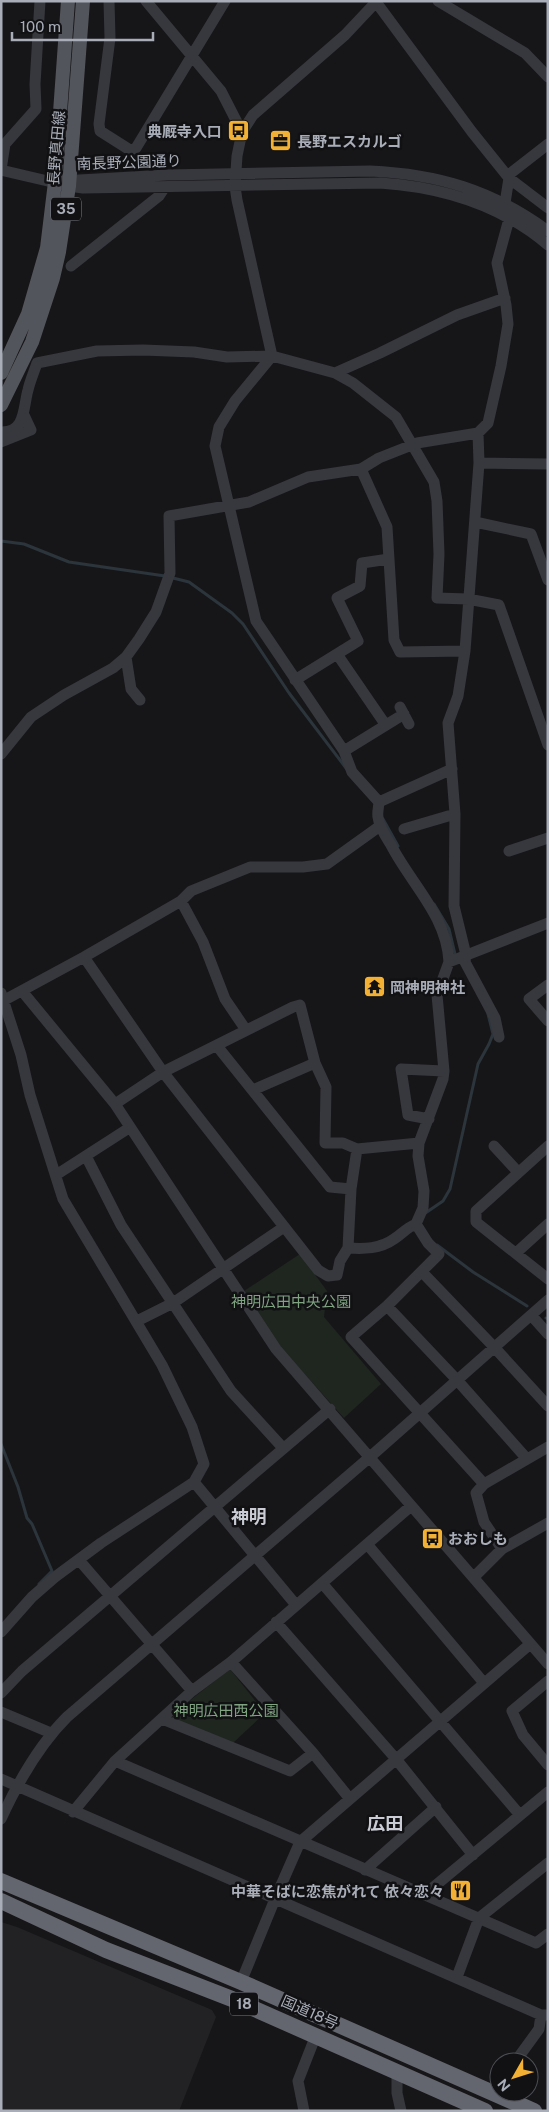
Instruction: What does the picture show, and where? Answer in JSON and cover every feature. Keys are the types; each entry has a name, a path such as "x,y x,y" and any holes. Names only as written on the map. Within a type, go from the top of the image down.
{"highway":[{"name":"国道18号","path":"1,1881 489,2085"},
{"name":"国道18号","path":"1,1901 106,1950 232,1999 485,2111"},
{"name":"国道18号","path":"519,2102 534,2111"}],"main road":[{"name":"長野真田線","path":"1,373 28,314 48,240 55,182 68,1"},
{"name":"長野真田線","path":"1,405 23,362 46,300 59,252 70,183 83,1"}],"street":[{"path":"40,1 35,84 36,109 5,144 1,170 55,182"},
{"path":"110,1 110,38 99,124 100,131 130,150 136,148 225,1"},
{"path":"146,1 193,55 221,91 242,132"},
{"path":"438,1 525,53 548,77"},
{"path":"272,356 235,186 242,132 253,115 345,35 377,2 472,132 509,178 548,208"},
{"path":"505,202 511,173 548,144"},
{"name":"南長野公園通り","path":"70,183 236,174 399,172 425,176 471,188 505,202 548,231"},
{"name":"南長野公園通り","path":"55,182 165,187 380,183 408,185 465,199 488,208 509,218 548,245"},
{"path":"71,266 159,196 165,187"},
{"path":"1,754 31,718 64,694 113,668 126,657 156,612 169,577 169,516 228,504 249,502 308,478 361,469 379,458 412,445 478,433 488,423 508,324 505,298 497,262 509,218"},
{"path":"335,372 380,353 457,315 505,298"},
{"path":"1,442 15,429 24,415 28,391 37,364 97,351 143,350 194,352 227,357 272,356 335,372 353,383 396,417 434,482 439,554 437,598 468,599 499,605 548,745"},
{"path":"272,356 235,401 219,427 215,446 256,621 344,751 352,772 379,802 378,817 380,826 403,868 436,915 443,930 450,962 437,995 444,1071 443,1079 419,1143 418,1156 424,1191 423,1208 416,1224 406,1228 393,1240 377,1247 364,1249 348,1248"},
{"path":"478,433 479,463 465,651 458,696 448,722 455,814 454,906 466,962 495,1018 499,1037"},
{"path":"479,463 548,464"},
{"path":"361,469 387,527 394,640 400,652 465,651"},
{"path":"475,522 530,534 548,580"},
{"path":"295,680 358,641 337,598 360,586 362,563 389,559"},
{"path":"337,654 385,724"},
{"path":"126,657 131,689 140,700"},
{"path":"536,712 548,707"},
{"path":"344,751 385,724 405,715"},
{"path":"379,802 452,769"},
{"path":"404,829 455,814"},
{"path":"1,1632 32,1597 55,1577 100,1543 194,1482 204,1464 192,1427 162,1365 63,1199 2,999 22,991 84,957 181,901 190,891 250,867 303,867 327,864 380,826"},
{"path":"509,851 548,838"},
{"path":"181,901 203,942 225,999 246,1030"},
{"path":"450,962 547,924"},
{"path":"84,957 163,1072 318,1270 328,1276 337,1275 340,1260 348,1248 351,1189 358,1149"},
{"path":"548,985 529,999 548,1021"},
{"path":"22,991 114,1104 276,1349 474,1577 529,1645 548,1664"},
{"path":"114,1104 163,1072 300,1005 315,1063 326,1087 325,1143 343,1143 358,1149 419,1143"},
{"path":"217,1046 330,1187 351,1189"},
{"path":"253,1090 315,1063"},
{"path":"429,1119 408,1116 401,1069 444,1071"},
{"path":"56,1175 129,1128"},
{"path":"494,1146 518,1172"},
{"path":"548,1146 476,1211 476,1222 548,1279"},
{"path":"86,1156 121,1225 231,1391 282,1448"},
{"path":"416,1224 428,1243 439,1254 351,1337 484,1484"},
{"path":"516,1253 548,1224"},
{"path":"137,1321 173,1303 284,1227"},
{"path":"422,1272 548,1406"},
{"path":"1,1819 16,1786 51,1733 151,1644 420,1414 548,1300"},
{"path":"386,1306 457,1380 526,1459"},
{"path":"531,1315 548,1334"},
{"path":"1,1694 22,1671 330,1409"},
{"path":"502,1549 484,1522 476,1493 484,1484 548,1447"},
{"path":"194,1482 296,1604"},
{"path":"73,1812 115,1761 192,1692 231,1662 411,1506"},
{"path":"474,1577 502,1549 548,1523"},
{"path":"367,1544 484,1683"},
{"path":"79,1560 192,1692"},
{"path":"322,1583 520,1815"},
{"path":"276,1622 396,1759 473,1855"},
{"path":"241,1982 300,1842 529,1645"},
{"path":"231,1662 313,1753 350,1799"},
{"path":"548,1681 512,1711 523,1735 548,1765"},
{"path":"1,1712 51,1733"},
{"path":"162,1719 290,1771 313,1753"},
{"path":"115,1761 536,1943 548,1934"},
{"path":"1,1779 73,1812 544,2015 539,2029 522,2052"},
{"path":"424,1895 548,1792"},
{"path":"365,1870 436,1807"},
{"path":"457,1977 479,1918 548,1863"},
{"path":"304,2111 298,2081 316,2035"},
{"path":"397,2071 397,2093 401,2111"}],"shaded area":[{"path":"1,1922 17,1927 212,2010 216,2017 179,2111 1,2111"}],"green space":[{"name":"神明広田中央公園","path":"300,1254 327,1291 324,1317 381,1384 344,1418 275,1341 244,1291"},
{"name":"神明広田西公園","path":"230,1669 265,1713 233,1743 171,1718 193,1698"}],"waterway":[{"path":"1,541 24,544 69,562 165,576 189,582 232,613 243,624 289,693 346,768"},
{"path":"383,819 398,846"},
{"path":"434,904 449,929 455,954"},
{"path":"424,1214 443,1201 450,1189 478,1064 493,1034 488,1014"},
{"path":"437,1245 473,1272 527,1306"},
{"path":"1,1444 18,1487 27,1518 32,1524 52,1571 39,1584"}],"place":[{"name":"典厩寺入口","path":"238,131"},
{"name":"長野エスカルゴ","path":"281,141"},
{"name":"岡神明神社","path":"374,987"},
{"name":"おおしも","path":"432,1538"},
{"name":"中華そばに恋焦がれて 依々恋々","path":"460,1891"}],"district":[{"name":"神明","path":"249,1516"},
{"name":"広田","path":"385,1823"}]}
